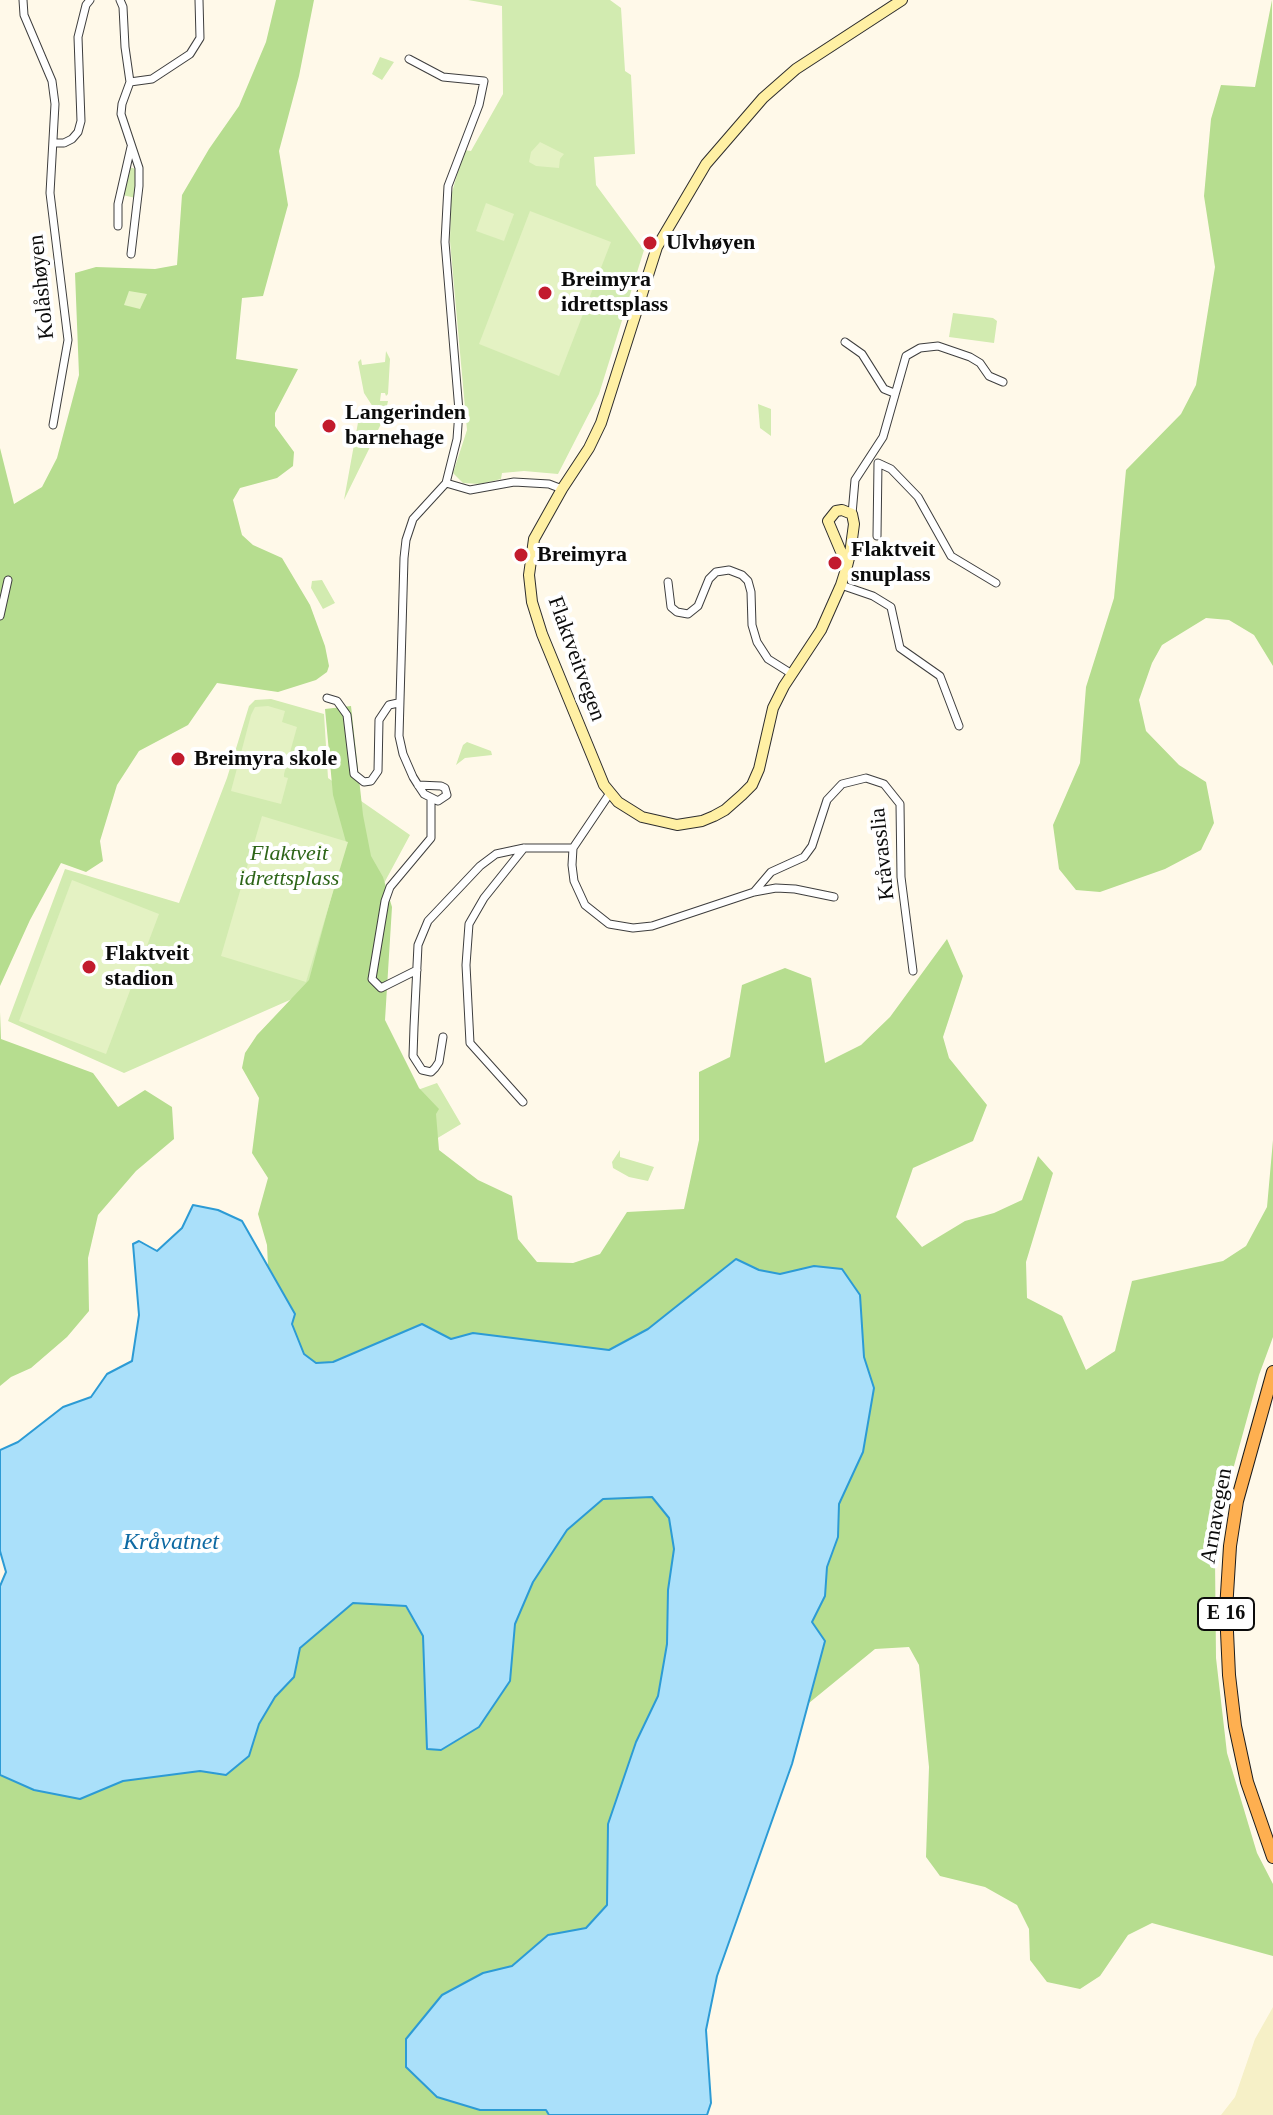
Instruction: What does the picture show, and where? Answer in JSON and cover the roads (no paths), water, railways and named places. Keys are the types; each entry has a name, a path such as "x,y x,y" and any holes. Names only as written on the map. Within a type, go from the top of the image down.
{"highway":[{"name":"Arnavegen","path":"1273,1372 1237,1501 1226,1610 1235,1726 1247,1782 1273,1857"}],"main road":[{"name":"Flaktveitvegen","path":"852,514 852,538 841,585 821,630 773,708 759,769 752,785 725,810 702,821 667,823 642,817 610,793 573,713 532,602 529,575 534,539 601,423 657,247 706,164 763,98 796,69 902,0"},
{"path":"847,566 828,521 836,511 847,510 852,514"}],"street":[{"name":"Kolåshøyen","path":"23,0 24,15 52,81 55,104 50,193 68,340 64,377 53,425"},
{"path":"53,143 72,139 81,121 78,37 90,0"},
{"path":"120,0 130,82 121,114 139,168 131,254"},
{"path":"130,82 152,79 190,54 200,38 199,0"},
{"path":"409,59 443,77 484,81 479,105 453,167 446,198 445,242 459,411 457,439 446,483 417,513 406,540 399,736 403,754 418,785 431,800 431,838 390,887 372,979 381,988 417,970"},
{"path":"118,226 118,204 131,147"},
{"path":"845,342 862,354 884,389 894,393"},
{"name":"Flaktveitvegen","path":"877,536 874,461 906,356 920,348 938,346 980,363 989,376 1003,382"},
{"path":"874,461 891,469 918,497 951,556 996,583"},
{"name":"Flaktveitvegen","path":"852,514 855,480 860,469 874,461"},
{"path":"446,483 470,490 514,482 549,484 562,489"},
{"path":"668,582 671,607 688,614 698,606 709,579 716,572 729,570 742,575 748,581 752,625 757,642 768,659 792,674"},
{"path":"0,616 8,580"},
{"path":"841,585 873,596 891,607 900,648 940,676 959,726"},
{"path":"327,698 337,701 347,715 354,774 364,782 371,781 378,771 379,720 389,705 398,703"},
{"name":"Kråvasslia","path":"754,892 771,872 804,857 812,846 827,800 834,790 853,779 866,778 884,784 897,797 901,813 901,877 913,971"},
{"path":"418,785 445,788 444,799 431,800"},
{"path":"443,1037 439,1062 431,1072 422,1070 413,1056 417,970 422,931 435,911 486,860 496,854 524,848 573,848 610,793"},
{"path":"523,1102 470,1043 466,965 469,924 484,898 524,848"},
{"name":"Kråvasslia","path":"573,848 574,881 585,905 609,924 622,928 652,926 754,892 795,889 834,897"}],"water":[{"name":"Kråvatnet","path":"193,1205 218,1210 242,1221 295,1314 292,1324 304,1354 316,1363 333,1362 422,1324 451,1339 473,1333 609,1350 648,1329 736,1259 759,1270 780,1274 814,1266 842,1269 860,1295 864,1357 874,1388 863,1452 839,1504 838,1537 827,1567 825,1596 812,1622 825,1641 792,1764 717,1976 706,2030 711,2103 707,2115 549,2115 546,2110 480,2110 437,2097 406,2067 406,2039 442,1995 483,1973 512,1966 548,1935 586,1928 607,1905 608,1824 636,1742 658,1696 667,1644 668,1590 674,1549 669,1518 652,1497 603,1499 567,1530 533,1582 515,1624 510,1681 479,1727 441,1750 427,1749 423,1636 406,1606 353,1603 300,1648 294,1677 275,1697 259,1724 249,1756 226,1775 200,1771 123,1781 80,1799 34,1790 0,1775 0,1586 6,1572 0,1551 0,1450 18,1442 63,1407 91,1397 107,1374 132,1361 139,1315 133,1244 139,1241 157,1251 182,1228"}],"place":[{"name":"Ulvhøyen","path":"650,243"},
{"name":"Breimyra idrettsplass","path":"545,293"},
{"name":"Langerinden barnehage","path":"329,426"},
{"name":"Breimyra","path":"521,555"},
{"name":"Flaktveit snuplass","path":"835,563"},
{"name":"Breimyra skole","path":"178,759"},
{"name":"Flaktveit stadion","path":"89,967"}],"park label":[{"name":"Flaktveit idrettsplass","path":"289,866"}]}
